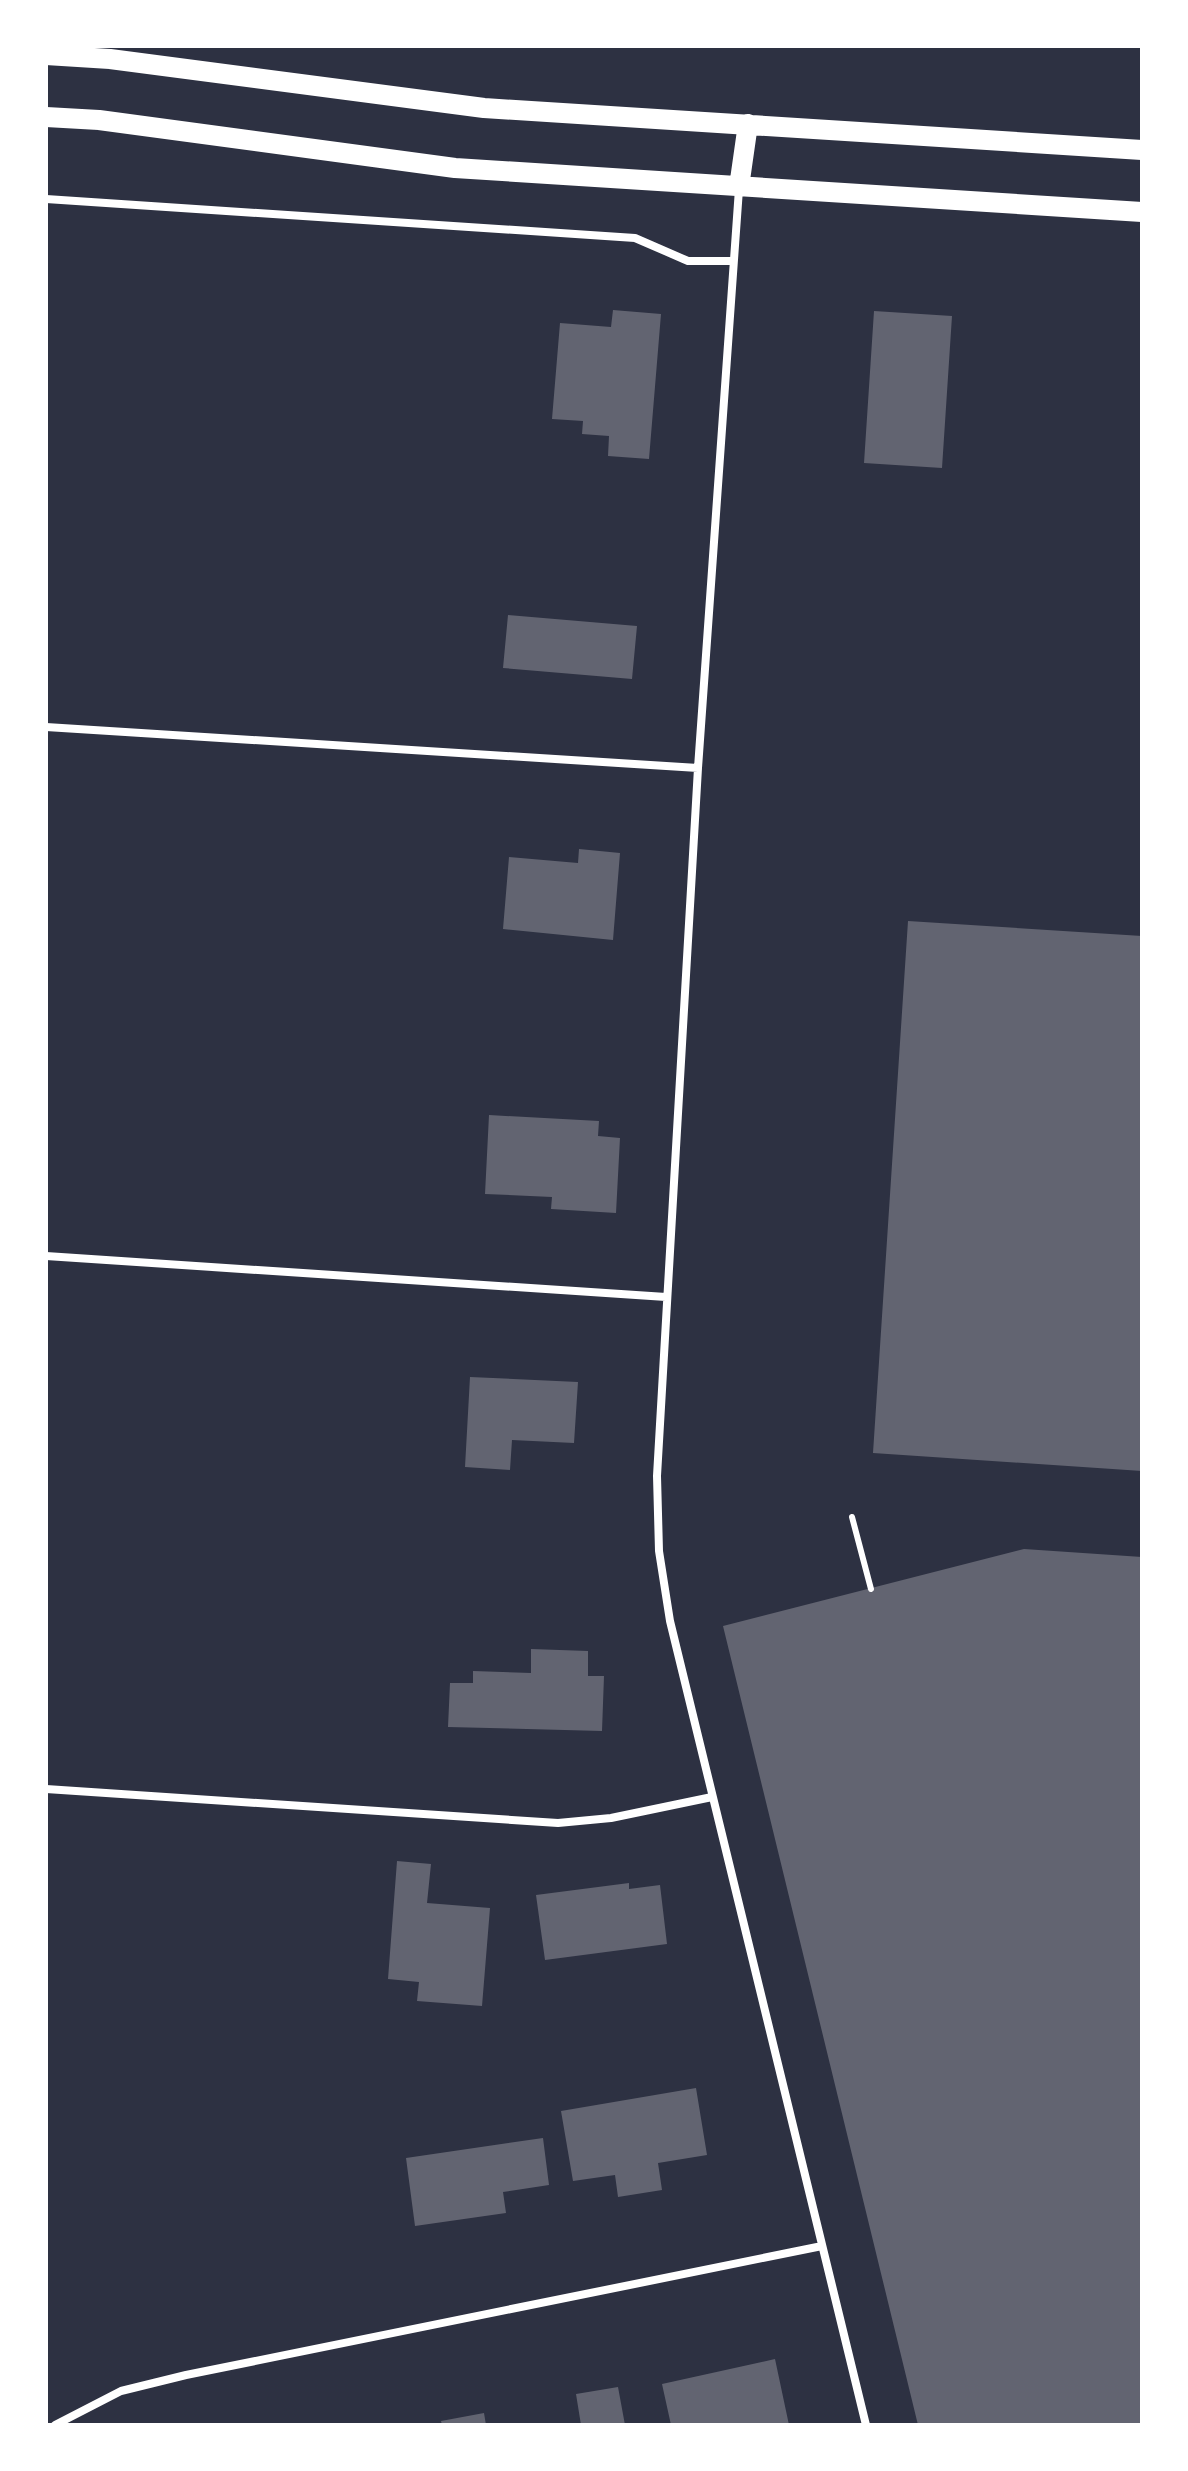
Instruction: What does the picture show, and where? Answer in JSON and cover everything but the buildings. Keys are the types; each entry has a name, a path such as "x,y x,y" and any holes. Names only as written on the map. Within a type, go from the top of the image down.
{"main road":[{"path":"46,55 110,59 484,108 1142,150"},
{"path":"46,117 99,120 455,168 1142,212"},
{"path":"739,187 748,124"}],"street":[{"path":"739,187 698,768 666,1297 657,1476 659,1551 670,1621 866,2425"},
{"path":"46,199 635,238 688,261 733,261"},
{"path":"46,727 698,768"},
{"path":"46,1256 666,1297"},
{"path":"46,1789 558,1823 611,1818 712,1797"},
{"path":"55,2425 121,2391 186,2375 822,2246"}],"lane":[{"path":"852,1517 871,1589"}]}
